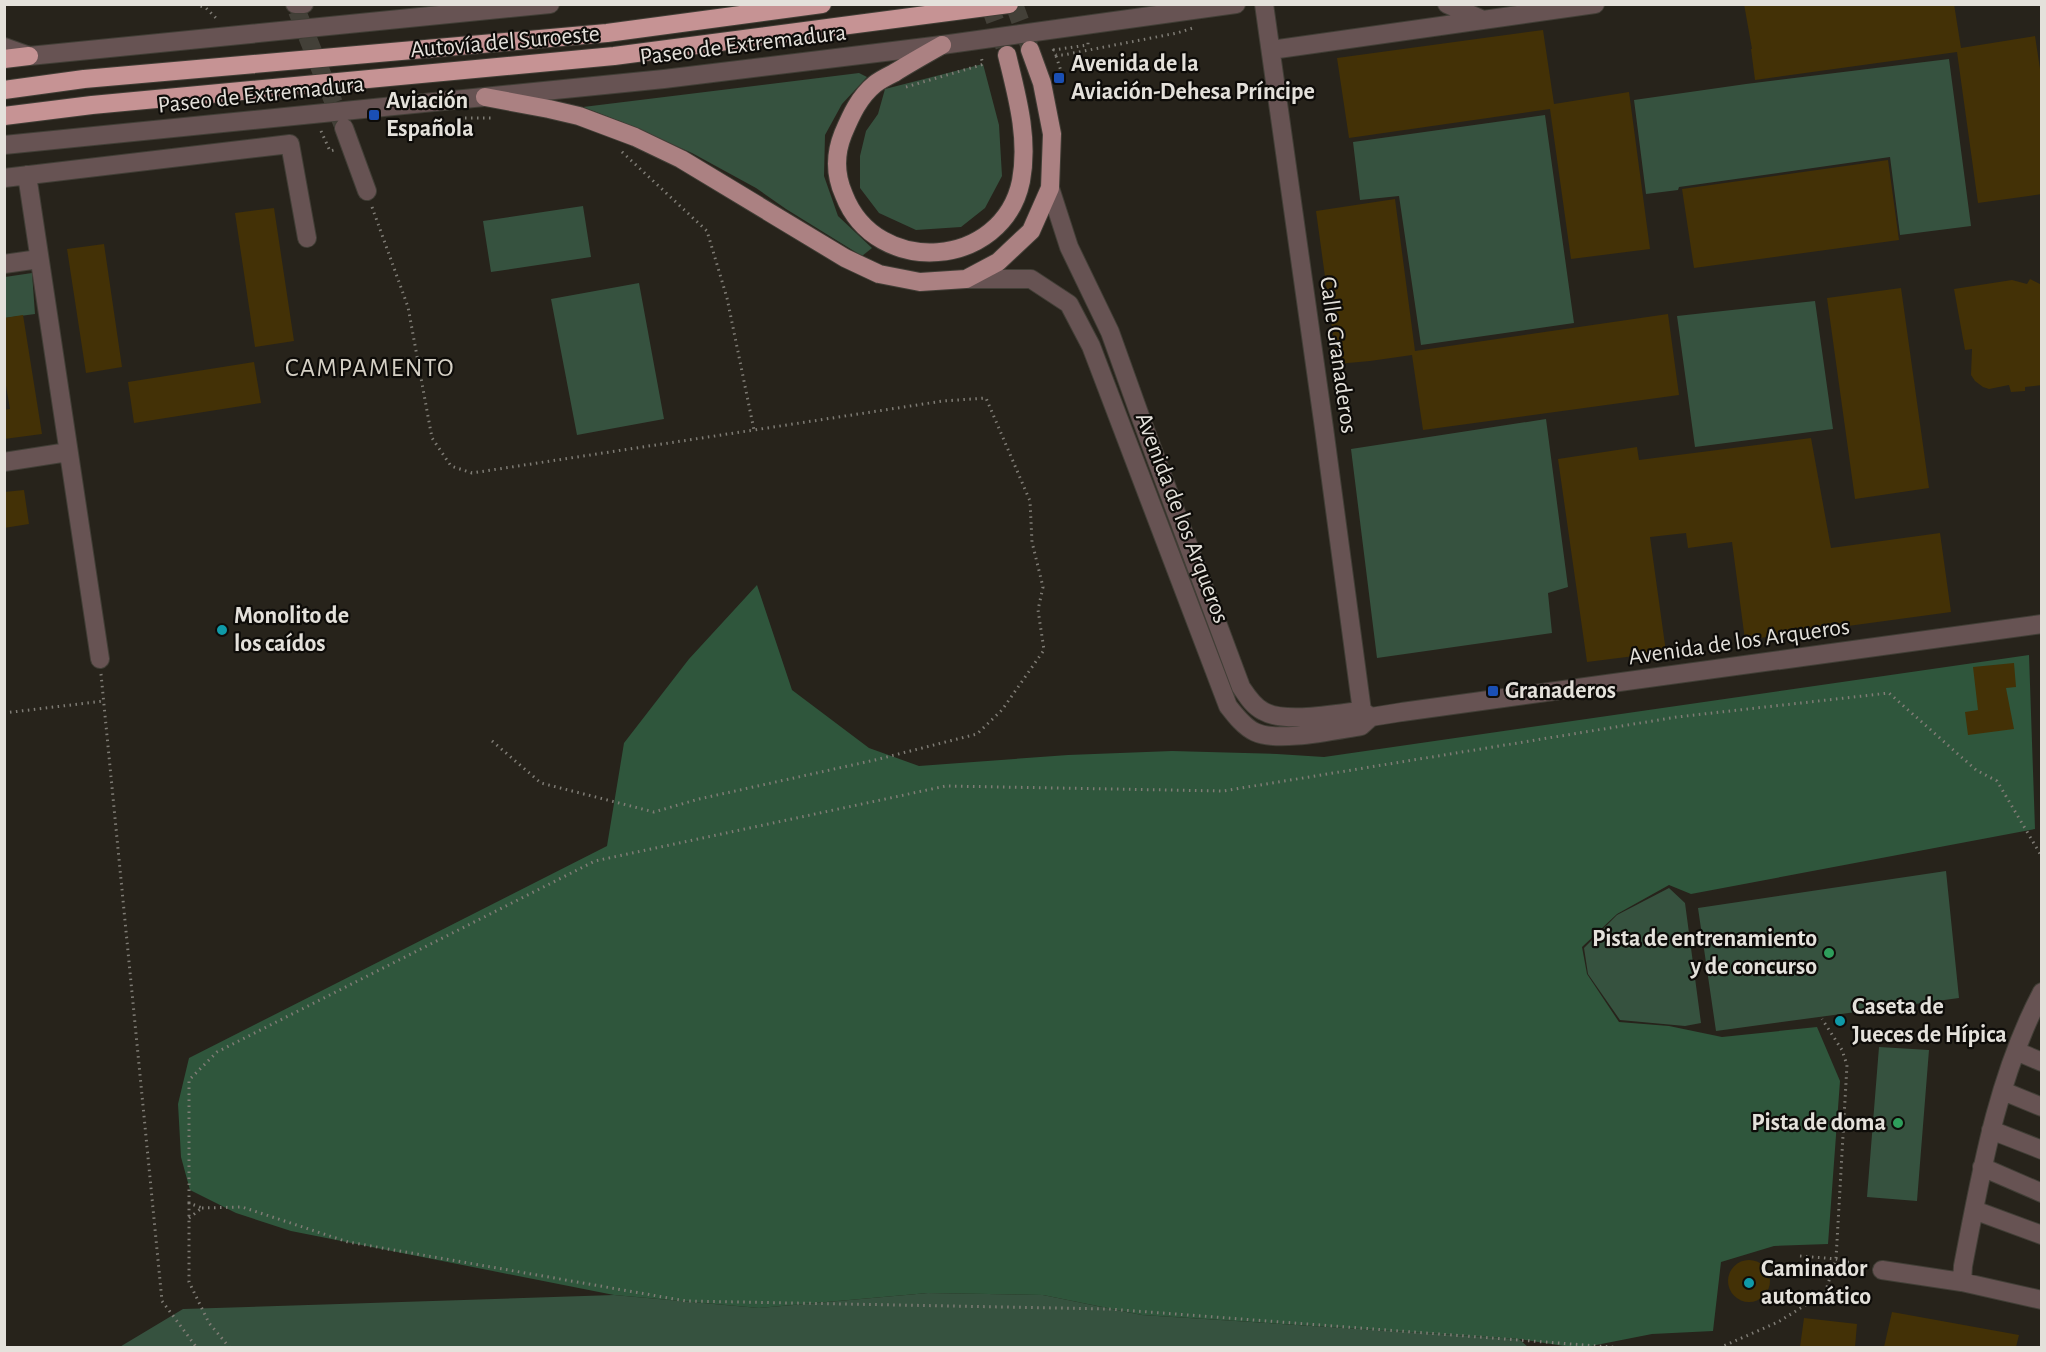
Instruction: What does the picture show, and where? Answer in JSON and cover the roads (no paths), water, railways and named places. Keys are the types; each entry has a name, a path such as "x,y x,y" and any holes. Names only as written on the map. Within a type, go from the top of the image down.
{"highway":[{"name":"Autovía del Suroeste","path":"4,90 84,79 608,33 822,4"},
{"name":"Autovía del Suroeste","path":"4,116 92,105 614,56 1009,4"},
{"path":"4,59 29,56"}],"main road":[{"path":"942,45 875,84 852,112 839,145 837,170 848,208 865,229 883,243 912,251 939,253 956,250 981,240 1001,223 1013,203 1021,182 1024,134 1007,55"},
{"path":"485,97 579,116 635,137 681,159 844,258 879,274 920,282 966,279 998,262 1031,231 1050,188 1052,134 1042,83 1030,50"}],"street":[{"path":"4,47 29,56 550,4"},
{"name":"Paseo de Extremadura","path":"4,145 654,80 942,45 1236,4"},
{"name":"Calle Granaderos","path":"1264,4 1366,714"},
{"path":"1447,4 1485,21"},
{"path":"1271,50 1594,4"},
{"path":"344,128 367,191"},
{"path":"4,178 290,144 307,238"},
{"path":"27,175 100,659"},
{"name":"Avenida de los Arqueros","path":"1050,188 1069,247 1110,332 1240,687 1263,711 1282,718 1366,714 2042,624"},
{"path":"4,264 39,259"},
{"name":"Avenida de los Arqueros","path":"966,279 1031,279 1069,304 1091,346 1228,706 1240,721 1255,732 1279,737 1361,726 1366,714"},
{"path":"4,462 68,452"},
{"path":"1962,1282 1963,1266 1991,1130 2016,1051 2033,1029 2042,992"},
{"path":"2016,1051 2042,1062"},
{"path":"2003,1091 2042,1107"},
{"path":"1991,1130 2042,1150"},
{"path":"1982,1167 2042,1193"},
{"path":"1974,1210 2042,1235"},
{"path":"1882,1270 1962,1282 2042,1300"}],"tunnel":[{"path":"989,4 1006,51"},
{"path":"1014,4 1030,48"},
{"path":"297,11 343,126"}],"place":[{"name":"Avenida de la Aviación-Dehesa Príncipe","path":"1059,78"},
{"name":"Aviación Española","path":"374,115"},
{"name":"Monolito de los caídos","path":"222,630"},
{"name":"Granaderos","path":"1493,691"},
{"name":"Pista de entrenamiento y de concurso","path":"1829,953"},
{"name":"Caseta de Jueces de Hípica","path":"1840,1021"},
{"name":"Pista de doma","path":"1898,1123"},
{"name":"Caminador automático","path":"1749,1283"}],"district":[{"name":"CAMPAMENTO","path":"370,368"}]}
